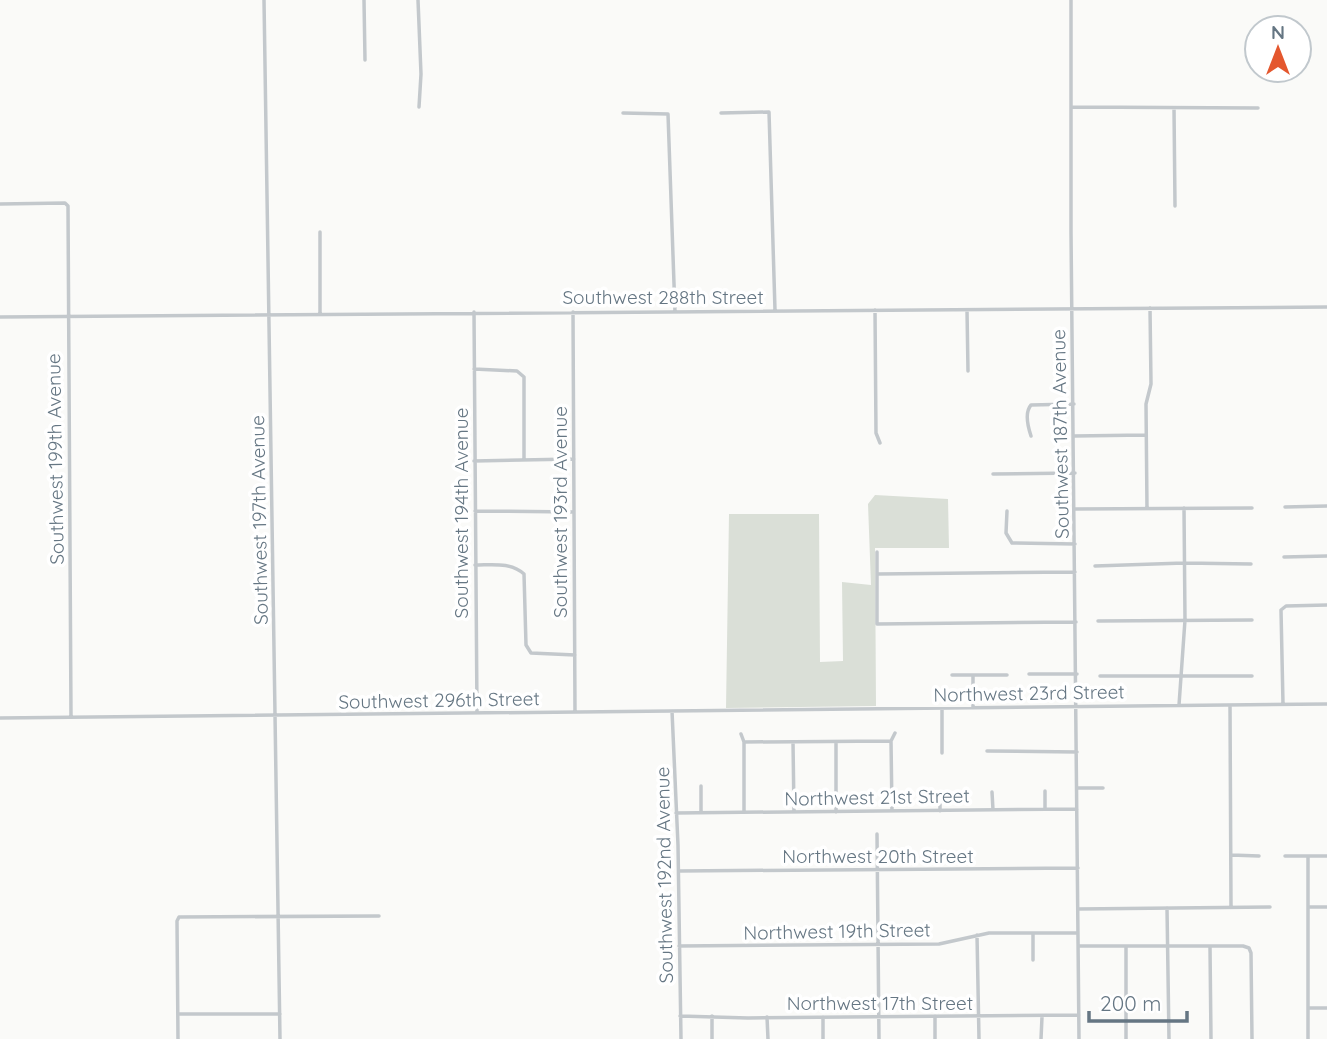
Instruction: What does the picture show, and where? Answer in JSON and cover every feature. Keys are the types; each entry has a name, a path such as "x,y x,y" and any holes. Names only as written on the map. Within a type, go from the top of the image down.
{"street":[{"name":"Southwest 197th Avenue","path":"264,0 280,1039"},
{"path":"364,0 365,60"},
{"path":"418,0 421,74 419,107"},
{"name":"Southwest 187th Avenue","path":"1071,0 1079,1039"},
{"path":"1072,107 1258,108"},
{"path":"1174,108 1175,206"},
{"path":"722,113 769,112 775,311"},
{"path":"623,113 667,114 675,312"},
{"name":"Southwest 199th Avenue","path":"0,204 65,203 68,206 71,716"},
{"path":"320,232 320,313"},
{"name":"Southwest 288th Street","path":"0,317 1327,307"},
{"path":"1147,509 1146,404 1151,374 1150,308"},
{"path":"876,310 876,433 880,443"},
{"path":"967,310 968,372"},
{"name":"Southwest 194th Avenue","path":"474,312 477,713"},
{"name":"Southwest 193rd Avenue","path":"573,312 575,712"},
{"path":"474,369 517,371 524,377 524,460"},
{"path":"1031,436 1028,411 1031,405 1074,404"},
{"path":"1074,436 1146,435"},
{"path":"474,461 574,459"},
{"path":"993,474 1074,473"},
{"path":"1285,507 1327,506"},
{"path":"1184,508 1185,620 1179,705 1327,704"},
{"path":"1075,509 1252,508"},
{"path":"1007,510 1007,536 1010,542 1075,544"},
{"path":"475,511 574,512"},
{"path":"877,552 877,624 1076,622"},
{"path":"1284,557 1327,556"},
{"path":"1095,566 1251,564"},
{"path":"475,565 508,565 518,568 524,574 526,645 531,653 575,655"},
{"path":"877,574 1075,572"},
{"path":"1283,704 1281,610 1283,607 1327,605"},
{"path":"1098,621 1252,620"},
{"path":"1029,674 1077,674"},
{"path":"953,675 1007,675"},
{"path":"973,675 973,708"},
{"path":"1100,676 1252,676"},
{"name":"Northwest 23rd Street","path":"879,709 1179,705"},
{"path":"1230,705 1231,907"},
{"name":"Southwest 296th Street","path":"0,718 879,709"},
{"path":"942,709 942,753"},
{"name":"Southwest 192nd Avenue","path":"672,711 676,752 681,1039"},
{"path":"892,811 891,741 895,733"},
{"path":"741,734 744,742 744,812"},
{"path":"744,742 891,741"},
{"path":"793,742 794,812"},
{"path":"835,742 836,811"},
{"path":"987,751 1077,752"},
{"path":"701,786 701,813"},
{"path":"1077,788 1103,788"},
{"path":"1045,791 1045,809"},
{"path":"940,792 940,811"},
{"path":"992,792 993,810"},
{"name":"Northwest 21st Street","path":"676,813 1077,809"},
{"path":"877,834 879,1039"},
{"path":"1231,855 1259,856"},
{"path":"1285,856 1327,856"},
{"path":"1308,856 1308,1039"},
{"name":"Northwest 20th Street","path":"679,871 1078,868"},
{"path":"1307,907 1327,906"},
{"path":"1167,908 1169,1039"},
{"path":"1078,909 1270,908"},
{"path":"178,1039 179,918 379,916"},
{"path":"1033,933 1033,960"},
{"name":"Northwest 19th Street","path":"679,946 939,944 977,935 1078,933"},
{"path":"977,935 979,1039"},
{"path":"1078,946 1249,948 1252,1039"},
{"path":"1126,947 1126,1039"},
{"path":"1210,947 1211,1039"},
{"path":"1308,1008 1327,1008"},
{"path":"178,1014 280,1014"},
{"name":"Northwest 17th Street","path":"680,1016 1079,1015"},
{"path":"712,1016 712,1039"},
{"path":"935,1016 935,1039"},
{"path":"1041,1039 1042,1016"},
{"path":"768,1017 768,1039"},
{"path":"823,1017 823,1039"}],"shaded area":[{"path":"875,495 948,499 949,548 875,548 876,706 726,708 729,514 819,514 820,662 843,661 842,582 871,585 868,504"}]}
